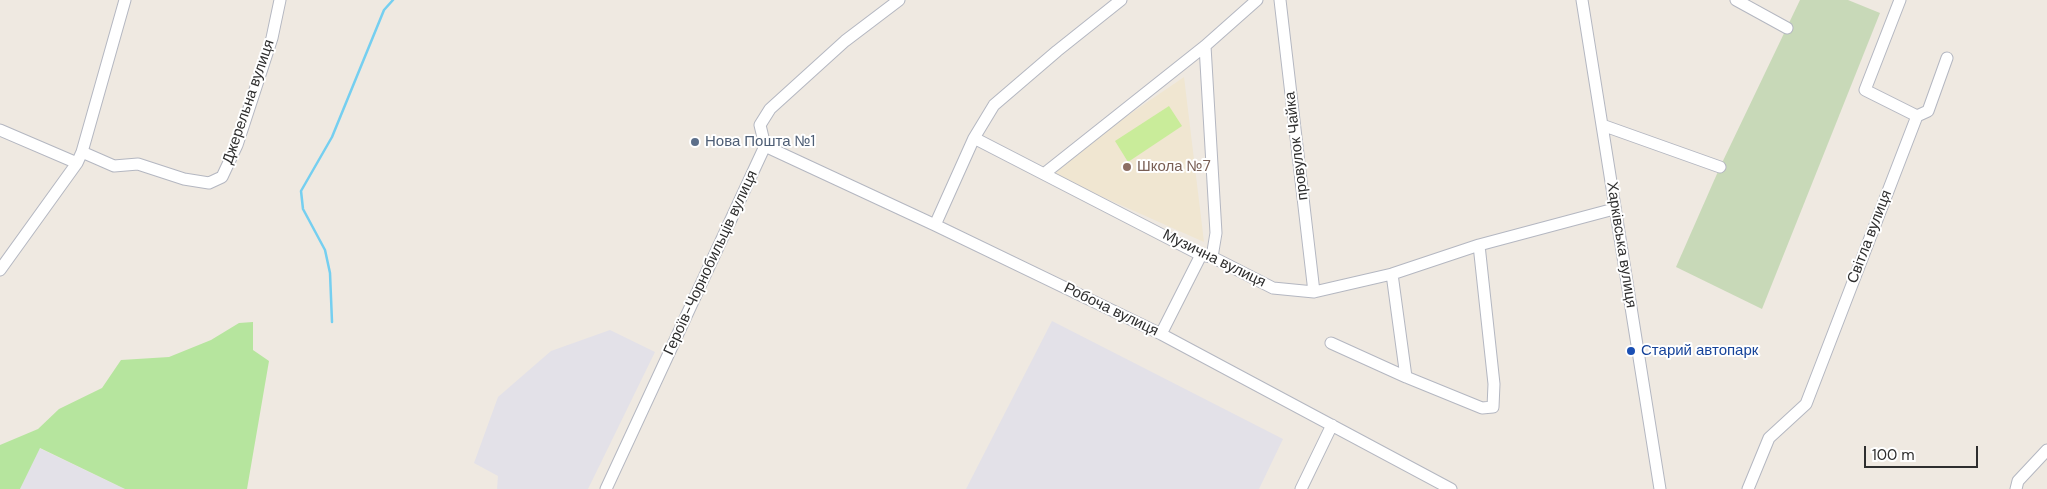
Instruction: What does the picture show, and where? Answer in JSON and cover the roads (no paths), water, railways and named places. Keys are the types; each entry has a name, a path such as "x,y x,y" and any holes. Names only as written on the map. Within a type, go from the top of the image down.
{"street":[{"path":"0,270 82,152 125,0"},
{"name":"Джерельна вулиця","path":"82,152 114,166 138,164 184,180 209,183 222,177 237,145 272,38 280,0"},
{"path":"764,146 760,124 770,109 846,41 899,0"},
{"path":"935,225 974,138 994,105 1121,0"},
{"path":"1045,173 1205,46 1257,0"},
{"name":"провулок Чайка","path":"1280,0 1314,292"},
{"name":"Харківська вулиця","path":"1582,0 1660,489"},
{"path":"1736,0 1787,28"},
{"path":"1900,0 1865,90 1917,116 1928,111 1947,58"},
{"path":"1161,334 1206,256 1216,233 1205,46"},
{"name":"Світла вулиця","path":"1748,489 1769,438 1806,404 1917,116"},
{"path":"1602,125 1720,167"},
{"path":"0,130 76,163"},
{"name":"Музична вулиця","path":"974,138 1273,288 1314,292 1392,274 1479,245 1614,209"},
{"name":"Робоча вулиця","path":"764,146 935,225 1161,334 1451,489"},
{"name":"Героїв-Чорнобильців вулиця","path":"606,489 764,146"},
{"path":"1331,343 1406,377 1482,408 1493,407 1494,384 1479,245"},
{"path":"1392,274 1406,377"},
{"path":"1301,489 1332,425"},
{"path":"2016,489 2018,481 2047,451"}],"waterway":[{"path":"332,322 330,273 325,250 303,209 301,191 332,137 384,10 393,0"}],"place":[{"name":"Нова Пошта №1","path":"695,142"},
{"name":"Школа №7","path":"1127,167"},
{"name":"Старий автопарк","path":"1631,351"}]}
